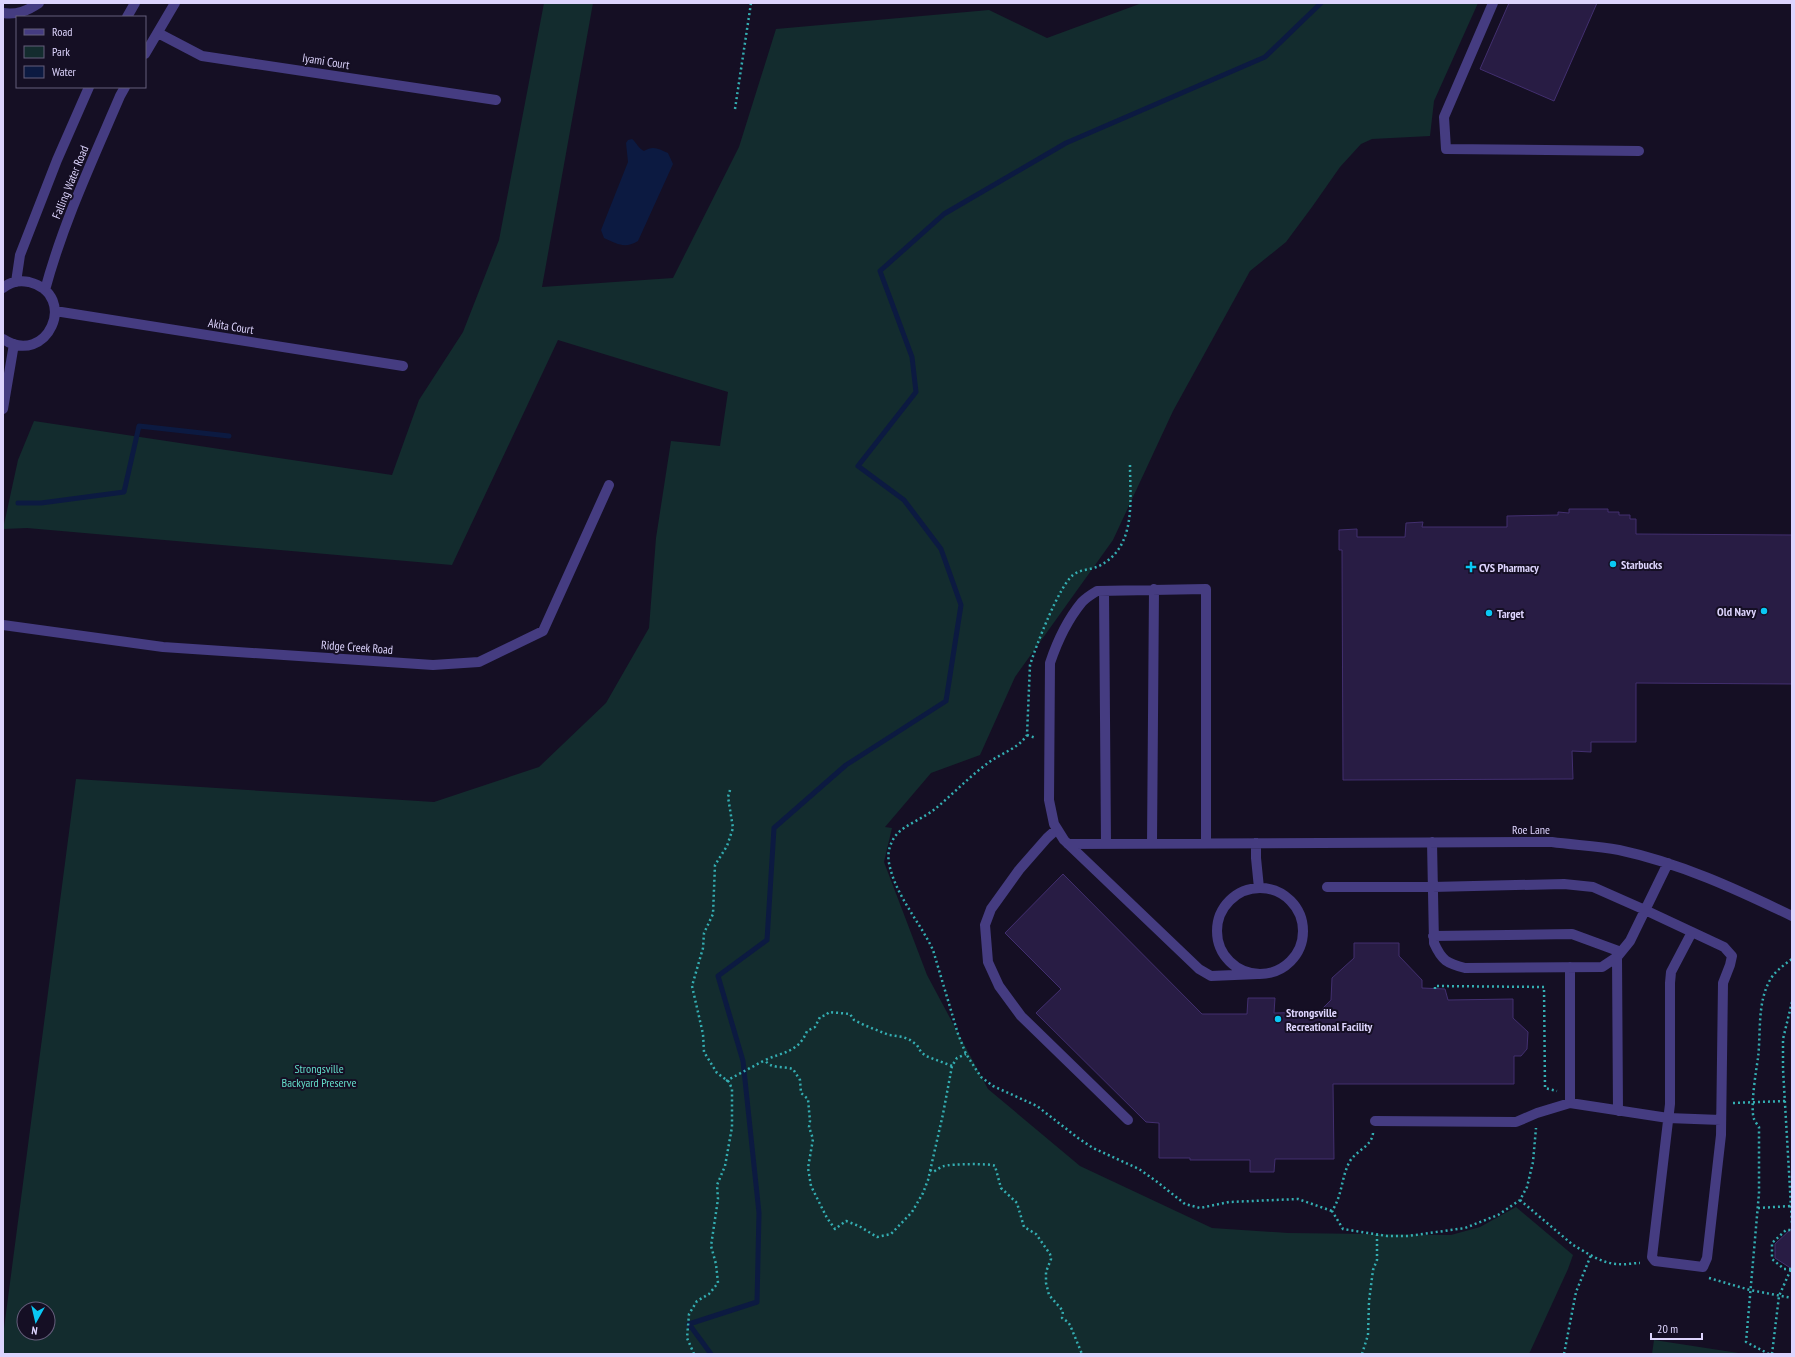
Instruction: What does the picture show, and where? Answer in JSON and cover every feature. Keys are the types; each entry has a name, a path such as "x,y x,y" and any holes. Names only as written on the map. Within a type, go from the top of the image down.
{"street":[{"path":"3,13 13,14 22,12 39,3"},
{"path":"128,16 135,3"},
{"path":"146,52 175,3"},
{"path":"1493,3 1444,117 1446,149 1639,151"},
{"name":"Iyami Court","path":"158,33 202,56 496,100"},
{"name":"Falling Water Road","path":"16,282 20,255 57,160 89,88"},
{"name":"Falling Water Road","path":"46,290 53,262 89,168 124,88"},
{"path":"3,288 16,282 32,282 46,290 52,299 55,311 51,330 44,338 35,343 24,346 14,344 3,339"},
{"name":"Akita Court","path":"55,311 403,366"},
{"path":"3,409 14,344"},
{"name":"Ridge Creek Road","path":"3,625 163,647 433,665 479,662 543,632 609,485"},
{"path":"1152,844 1154,589"},
{"path":"1206,843 1206,589 1097,591 1083,601 1070,620 1055,649 1050,663 1049,800 1054,824 1068,844 1199,969 1211,976 1270,974 1281,970 1290,963 1298,954 1304,931 1298,909 1291,900 1276,891 1259,888 1249,889 1231,899 1224,907 1217,925 1219,946 1227,958 1239,969 1258,974"},
{"path":"1104,591 1106,844"},
{"path":"1057,829 1047,838 1019,870 991,908 985,925 988,962 999,986 1021,1016 1128,1120"},
{"path":"1432,842 1434,944 1439,955 1448,964 1465,968 1602,967 1619,954 1630,941 1668,863"},
{"name":"Roe Lane","path":"1068,844 1552,842 1618,850 1668,863 1726,884 1792,916"},
{"path":"1256,843 1259,888"},
{"path":"1327,887 1432,887 1564,884 1593,887 1645,910 1692,932 1724,947 1732,956 1730,965 1722,983 1721,1120 1707,1258 1703,1267 1655,1261 1652,1257 1670,1104 1671,972 1692,932"},
{"path":"1433,936 1572,934 1619,954"},
{"path":"1618,1110 1619,954"},
{"path":"1570,968 1570,1103"},
{"path":"1375,1121 1516,1122 1536,1113 1570,1103 1668,1118 1721,1120"}],"path":[{"path":"735,109 751,3"},
{"path":"1130,465 1130,517 1124,542 1117,551 1099,566 1073,575 1055,604 1034,654 1030,665 1028,735 1022,743 988,762 934,810 898,833 892,841 889,850 889,863 894,878 906,904 927,937 933,950 958,1034 966,1054 981,1077 993,1086 1037,1106 1093,1148 1145,1173 1185,1204 1200,1208 1229,1202 1298,1199 1332,1211 1343,1229 1377,1235 1408,1236 1465,1228 1498,1215 1520,1200 1531,1175 1536,1113"},
{"path":"694,1354 687,1338 688,1319 697,1301 708,1294 718,1283 716,1264 711,1246 718,1199 717,1185 726,1162 728,1143 732,1128 731,1085 717,1074 704,1052 703,1034 692,986 703,948 704,933 713,914 715,865 727,846 733,828 728,797 730,790"},
{"path":"1769,1354 1746,1342 1758,1208 1759,1127 1754,1119 1755,1076 1759,1047 1758,1032 1765,996 1770,980 1779,969 1792,959"},
{"path":"1435,989 1435,986 1544,987 1544,1088 1561,1092"},
{"path":"1792,1002 1783,1039 1782,1068 1786,1101 1792,1224"},
{"path":"726,1081 763,1061 780,1055 801,1044 807,1031 815,1027 820,1017 829,1012 850,1014 854,1020 864,1025 889,1035 903,1037 910,1040 917,1045 921,1052 926,1056 952,1066"},
{"path":"763,1061 771,1066 778,1066 793,1070 800,1080 801,1093 808,1099 810,1121 809,1127 813,1139 808,1168 811,1186 827,1218 835,1229 846,1221 859,1226 877,1237 894,1232 920,1202 930,1170 952,1066 957,1058 966,1054"},
{"path":"1731,1104 1786,1101"},
{"path":"1332,1211 1340,1198 1346,1168 1352,1159 1370,1143 1373,1138 1375,1121"},
{"path":"930,1170 936,1171 945,1166 992,1164 995,1166 1001,1188 1017,1203 1024,1227 1036,1234 1050,1254 1051,1261 1045,1278 1047,1290 1063,1311 1062,1318 1070,1325 1082,1354"},
{"path":"1520,1200 1573,1245 1583,1251"},
{"path":"1758,1208 1791,1206"},
{"path":"1772,1354 1779,1296 1791,1269 1784,1269 1772,1259 1772,1243 1786,1230 1792,1230"},
{"path":"1362,1354 1368,1335 1370,1287 1376,1260 1377,1235"},
{"path":"1564,1354 1576,1292 1591,1255"},
{"path":"1779,1296 1792,1298"}],"green space":[{"name":"Strongsville Backyard Preserve","path":"544,3 593,3 542,287 673,278 739,147 776,29 989,10 1047,38 1142,3 1478,3 1434,101 1430,136 1372,139 1361,144 1340,167 1286,242 1250,271 1173,411 1113,540 1015,677 980,755 931,773 885,827 892,828 884,862 927,975 988,1089 1080,1166 1212,1228 1288,1233 1451,1235 1480,1227 1516,1207 1573,1255 1529,1354 3,1354 3,1336 76,779 434,802 539,767 606,703 649,628 656,538 671,441 720,446 728,392 558,340 452,565 27,528 3,529 18,460 34,421 392,475 419,400 463,332 499,240"},
{"path":"1654,1340 1745,1354 1652,1354"}],"water":[{"path":"632,139 644,151 653,148 668,153 673,164 638,241 629,245 621,245 604,238 601,230 628,162 626,143 628,140"}],"building":[{"path":"1509,3 1597,3 1554,101 1480,69"},
{"name":"Target","path":"1569,509 1608,509 1608,512 1619,512 1619,515 1630,515 1630,519 1636,519 1636,534 1792,535 1792,684 1636,683 1636,742 1591,742 1591,752 1572,751 1573,779 1343,780 1342,550 1339,550 1339,530 1357,529 1357,537 1405,537 1406,523 1423,522 1422,527 1507,527 1507,516 1558,515 1558,512 1569,513"},
{"name":"Strongsville Recreational Facility","path":"1063,874 1202,1014 1247,1014 1248,998 1275,998 1274,1013 1319,1012 1331,1000 1332,978 1354,958 1354,943 1399,943 1399,956 1422,980 1422,988 1445,989 1448,1000 1513,999 1513,1018 1528,1032 1527,1049 1521,1056 1514,1056 1514,1084 1333,1084 1334,1159 1275,1159 1274,1172 1250,1172 1250,1160 1190,1160 1190,1158 1159,1158 1159,1123 1146,1122 1036,1013 1061,989 1005,933"},
{"path":"1792,1228 1792,1269 1775,1258 1775,1244"}],"waterway":[{"path":"711,1354 689,1324 757,1302 759,1213 743,1061 718,976 767,940 774,828 846,765 946,701 961,605 941,549 904,500 858,466 916,392 912,357 880,271 944,214 1066,143 1265,57 1321,3"},
{"path":"18,503 41,503 124,492 139,426 229,436"}],"place":[{"name":"Starbucks","path":"1613,564"},
{"name":"CVS Pharmacy","path":"1471,567"},
{"name":"Old Navy","path":"1764,611"},
{"name":"Target","path":"1489,613"},
{"name":"Strongsville Recreational Facility","path":"1278,1019"}]}
